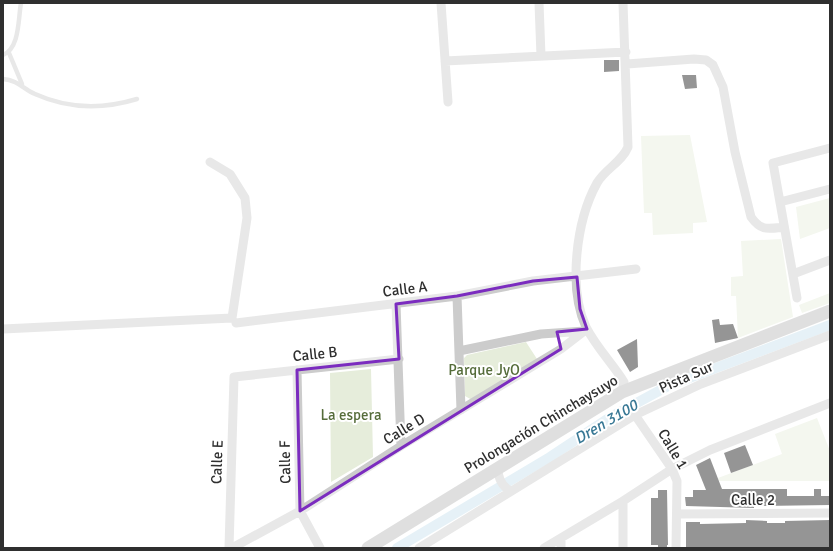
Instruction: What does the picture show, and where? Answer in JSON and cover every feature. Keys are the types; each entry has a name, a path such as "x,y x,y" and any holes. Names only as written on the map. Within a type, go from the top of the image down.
{"street":[{"path":"441,3 448,102"},
{"path":"539,3 541,56"},
{"path":"622,392 624,382 586,330 580,309 577,277 577,243 591,196 605,173 625,154 628,147 627,64 623,3"},
{"path":"445,61 626,52"},
{"path":"627,64 694,59 706,60 713,65 723,87 735,152 751,217 757,226 766,229 784,227"},
{"path":"797,298 773,163 830,148"},
{"path":"3,329 232,318 247,218 245,198 230,174 210,162"},
{"path":"780,202 830,189"},
{"path":"793,274 830,260"},
{"name":"Calle A","path":"236,323 457,296 533,281 636,270"},
{"path":"457,296 461,410"},
{"path":"396,304 401,446"},
{"name":"Prolongación Chinchaysuyo","path":"368,548 498,471 622,392 830,311"},
{"path":"459,351 556,332 586,330"},
{"name":"Calle D","path":"232,548 300,511 401,446 561,349 586,330"},
{"path":"556,332 561,349"},
{"name":"Pista Sur","path":"419,548 509,490 635,415 701,384 830,335"},
{"name":"Calle B","path":"234,377 399,359"},
{"name":"Calle F","path":"297,370 300,511 320,548"},
{"name":"Calle E","path":"229,548 234,377"},
{"path":"544,548 623,501 672,469 710,450 830,403"},
{"name":"Calle 1","path":"635,415 672,469 676,481 676,548"},
{"path":"498,471 509,490"},
{"path":"623,501 624,548"},
{"name":"Calle 2","path":"677,514 830,513"},
{"path":"561,538 561,548"}],"lane":[{"path":"3,55 9,53 15,43 21,3"},
{"path":"9,53 22,84"},
{"path":"3,79 11,79 22,84 35,94 75,106 115,106 137,99"}],"highlighted area":[{"path":"577,277 580,309 587,329 557,332 561,349 300,511 297,370 399,359 396,304 457,296 533,281"}],"green space":[{"path":"690,135 707,222 693,223 693,233 653,235 652,213 644,213 641,136"},
{"path":"830,198 830,228 800,239 796,207"},
{"path":"781,239 793,317 738,338 736,296 731,296 731,277 743,276 741,241"},
{"path":"830,293 830,303 802,313 799,305"},
{"name":"Parque JyO","path":"526,342 537,359 472,400 465,396 464,358 467,355"},
{"name":"La espera","path":"371,369 373,457 331,482 330,373"},
{"path":"817,418 830,451 830,481 719,481 718,478 782,454 775,434"}],"building":[{"path":"604,60 619,60 619,71 604,72"},
{"path":"682,75 696,75 697,88 685,89"},
{"path":"719,319 720,325 733,324 738,338 715,343 712,320"},
{"path":"637,339 638,367 630,372 617,350"},
{"path":"745,445 753,465 731,473 724,453"},
{"path":"710,458 722,489 787,489 787,496 814,496 814,489 821,489 821,496 830,496 830,505 754,506 754,508 686,506 685,497 693,497 693,490 706,490 696,465"},
{"path":"658,490 667,490 667,548 658,548 658,545 651,545 651,498 658,498"},
{"path":"746,520 767,521 767,523 785,523 785,521 830,520 830,548 686,548 686,522 700,522 700,524 746,523"}],"waterway":[{"name":"Dren 3100","path":"397,548 550,457 609,418 668,386 830,325"}]}
